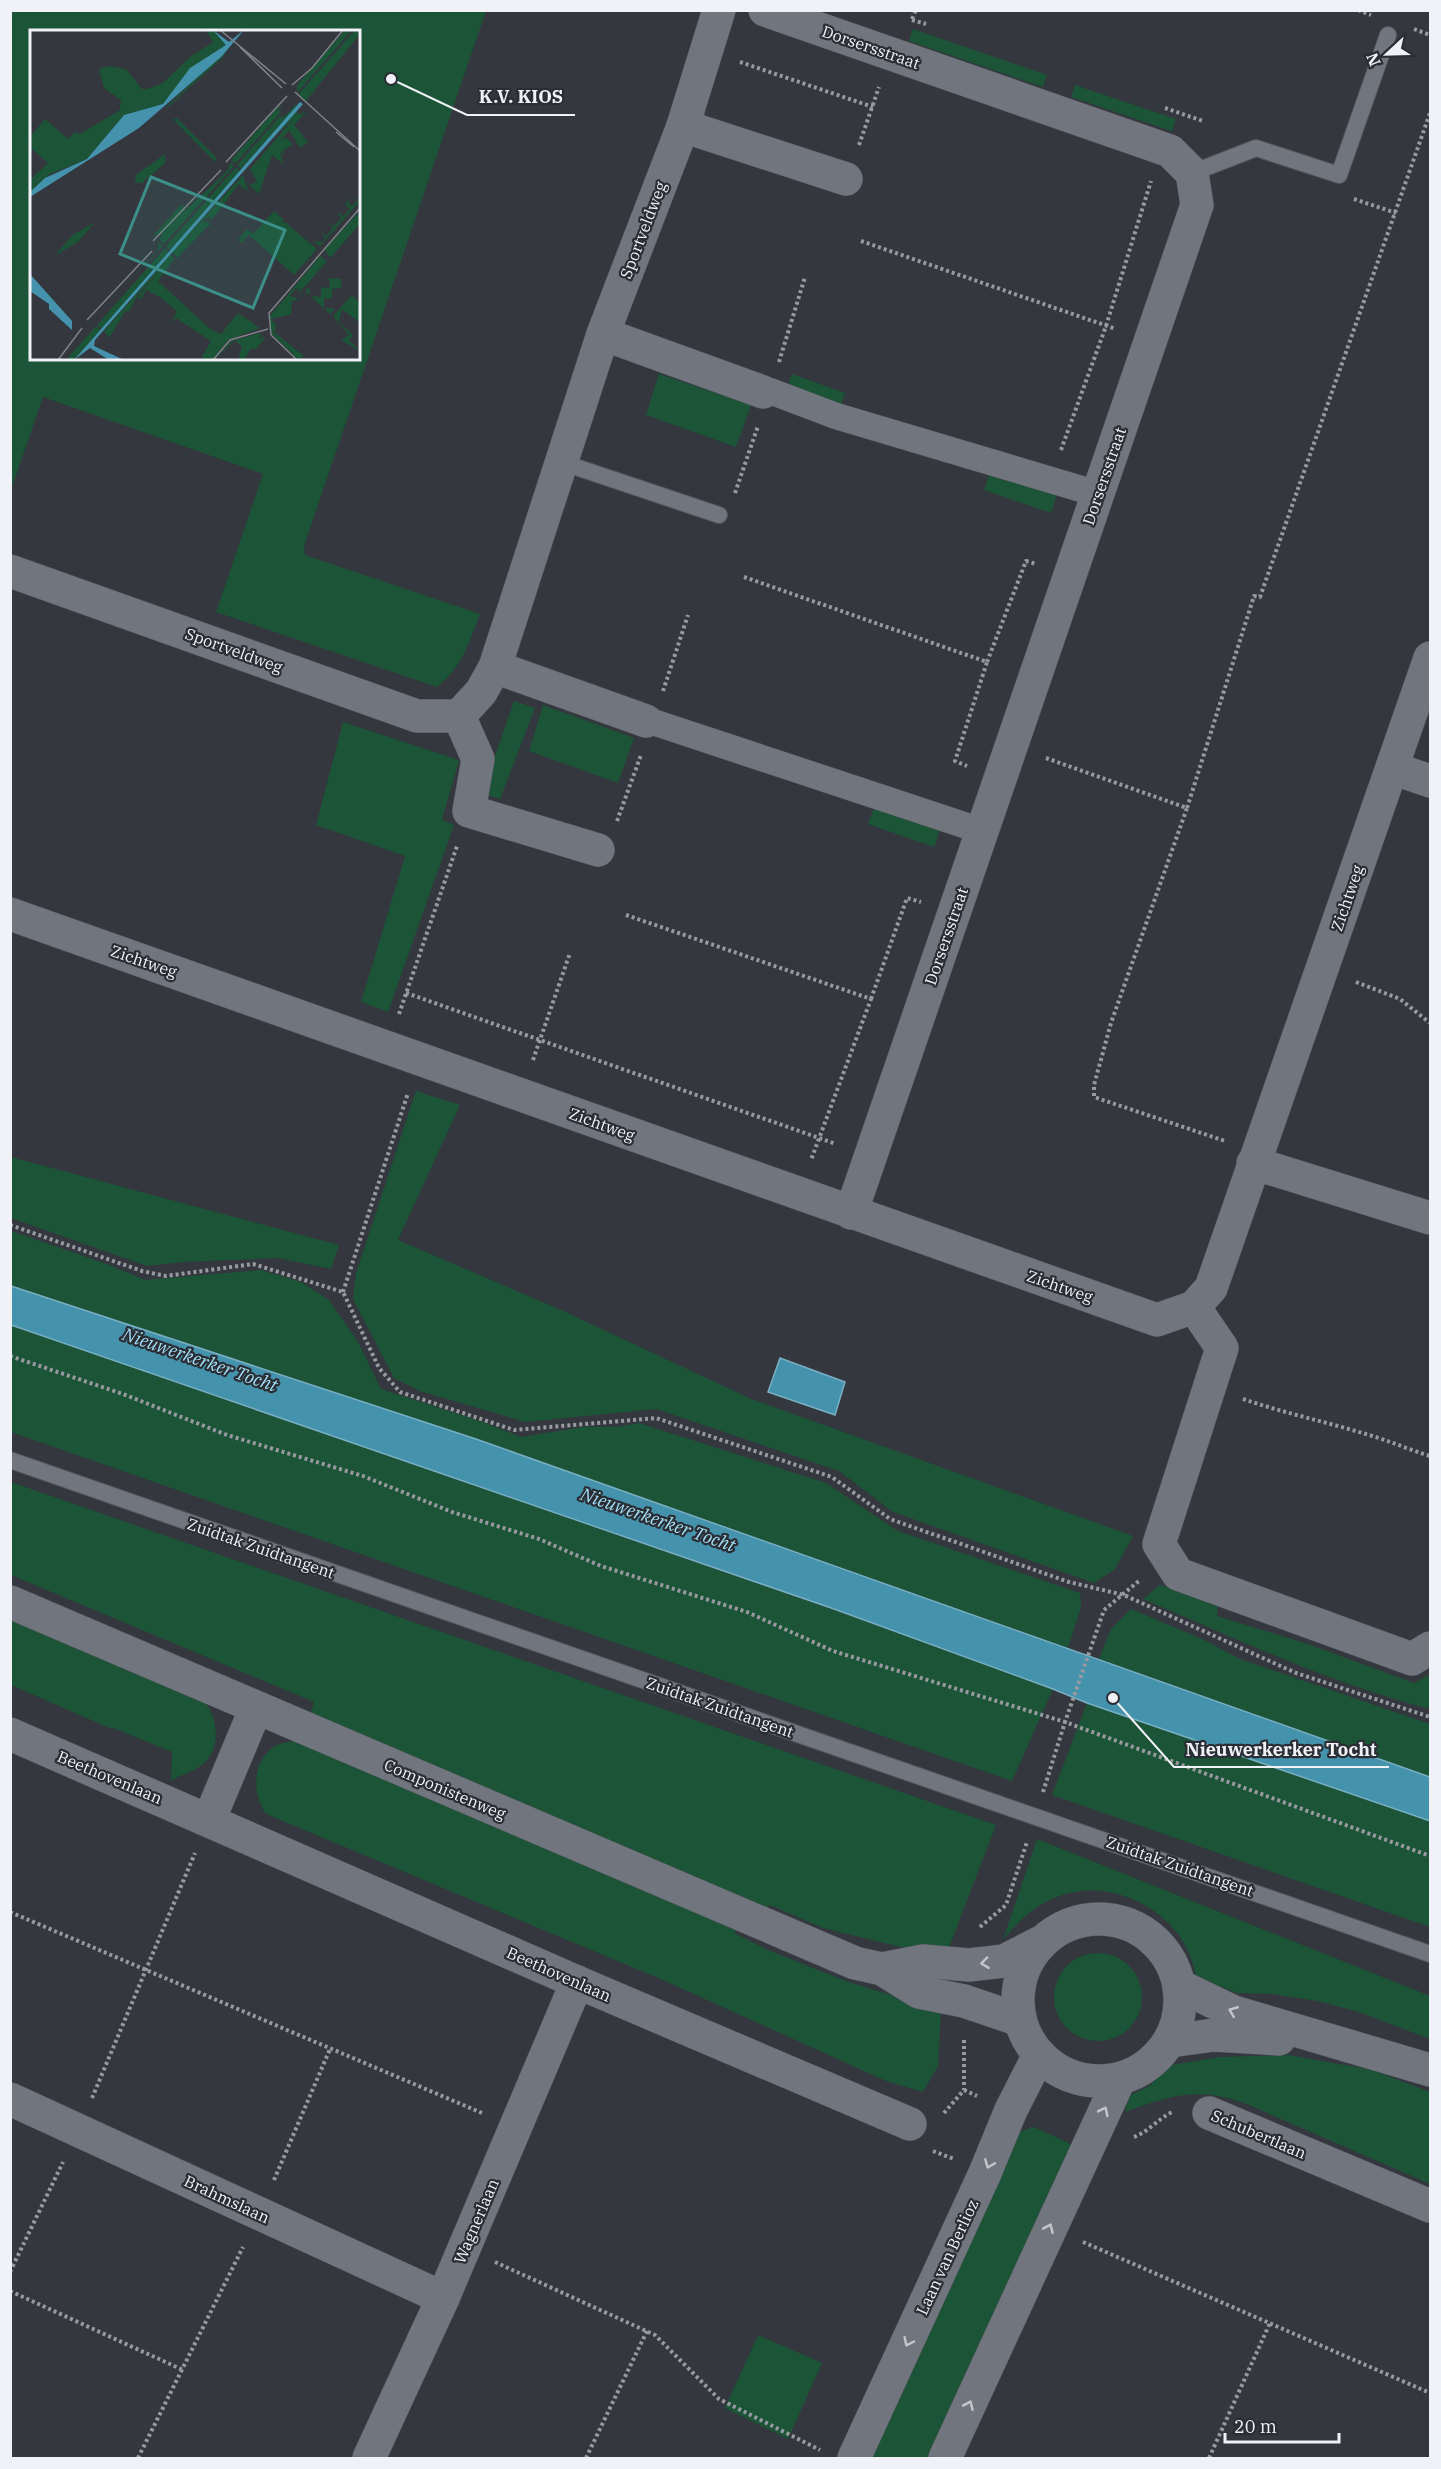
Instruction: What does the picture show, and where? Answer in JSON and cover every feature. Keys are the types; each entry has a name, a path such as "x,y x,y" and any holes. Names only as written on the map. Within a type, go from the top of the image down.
{"street":[{"name":"Sportveldweg","path":"10,571 417,716 459,716 481,692 495,668 603,334 683,126 719,10"},
{"name":"Dorsersstraat","path":"765,10 1170,151 1192,173 1197,205 851,1213"},
{"path":"683,126 846,179"},
{"path":"603,334 836,416 1098,494"},
{"name":"Zichtweg","path":"10,914 1157,1320 1194,1307 1211,1288 1244,1154 1392,768 1431,658"},
{"path":"495,668 649,722 982,831"},
{"path":"459,716 478,759 469,811 598,850"},
{"path":"1392,768 1431,781"},
{"path":"1244,1154 1431,1218"},
{"path":"1194,1307 1222,1347 1159,1544 1178,1574 1412,1659 1431,1648"},
{"name":"Componistenweg","path":"10,1602 855,1963 882,1969 919,1992 964,2001 1020,2020"},
{"path":"209,1820 256,1708"},
{"name":"Beethovenlaan","path":"10,1734 577,1982 920,2137"},
{"path":"1093,1918 1123,1921 1149,1935 1170,1958 1180,1986 1180,2014 1170,2041 1149,2066 1119,2080 1090,2081 1062,2073 1039,2055 1027,2039 1020,2020 1018,1993 1024,1966 1039,1944 1064,1926 1093,1918"},
{"name":"Componistenweg","path":"882,1969 923,1961 969,1965 1004,1961 1039,1944"},
{"name":"Wagnerlaan","path":"369,2458 443,2298 577,1982"},
{"path":"1180,1986 1234,2012 1431,2070"},
{"path":"1170,2041 1214,2035 1350,2045"},
{"name":"Laan van Berlioz","path":"838,2455 985,2174 1011,2110 1039,2055"},
{"path":"945,2458 1088,2142 1119,2080"},
{"name":"Brahmslaan","path":"10,2099 443,2298"},
{"name":"Schubertlaan","path":"1209,2113 1431,2206"}],"lane":[{"path":"1192,173 1256,148 1339,175 1388,35"},
{"path":"561,462 719,515"},
{"name":"Zuidtak Zuidtangent","path":"10,1460 1431,1954"}],"path":[{"path":"706,50 873,107"},
{"path":"846,179 873,107 889,54"},
{"path":"1244,1154 1094,1097 1095,1085 1112,1023 1187,808 1254,596 1260,597 1431,113"},
{"path":"1050,479 1106,326 1162,148"},
{"path":"1339,175 1353,199 1396,213"},
{"path":"861,242 1150,341"},
{"path":"719,515 726,518 805,277"},
{"path":"1000,778 956,761 987,662 1026,561 1069,575"},
{"path":"744,577 987,662"},
{"path":"1011,745 1187,808"},
{"path":"388,1046 469,811"},
{"path":"798,1194 907,897 954,913"},
{"path":"626,915 871,999"},
{"path":"521,1096 570,953"},
{"path":"1351,980 1400,999 1431,1023"},
{"path":"406,993 870,1156"},
{"path":"420,1059 343,1292 379,1368 400,1392 514,1430 656,1418 832,1477 890,1519 1069,1582 1124,1595 1296,1673 1431,1717"},
{"path":"10,1225 166,1276 253,1264 343,1292"},
{"path":"10,1356 123,1395 227,1435 363,1476 452,1512 539,1539 600,1566 747,1612 833,1651 1065,1722 1431,1856"},
{"path":"1241,1398 1373,1436 1431,1456"},
{"path":"969,1965 976,1934 982,1925 1006,1905 1104,1610 1137,1583 1148,1569 1159,1544"},
{"path":"10,2272 78,2130 209,1820"},
{"path":"10,1912 146,1968 515,2128"},
{"path":"964,2001 964,2090"},
{"path":"138,2458 260,2214 330,2049"},
{"name":"Schubertlaan","path":"1088,2142 1117,2142 1142,2134 1162,2117 1185,2106 1209,2113"},
{"path":"920,2137 985,2174"},
{"path":"1049,2227 1431,2393"},
{"path":"464,2248 655,2335 719,2399 838,2455"},
{"path":"10,2291 183,2370"},
{"path":"1209,2458 1270,2323"},
{"path":"586,2458 646,2331"}],"green space":[{"path":"10,11 486,11 304,546 305,555 480,614 464,654 446,680 437,687 216,612 263,474 43,397 11,490"},
{"path":"913,29 1047,75 1043,87 909,41"},
{"path":"1075,85 1176,119 1172,131 1071,97"},
{"path":"659,374 751,405 736,447 646,415"},
{"path":"792,374 845,393 838,413 785,394"},
{"path":"992,467 1058,491 1051,513 984,490"},
{"path":"514,701 535,708 500,799 482,793"},
{"path":"543,705 634,738 618,783 529,751"},
{"path":"343,722 459,760 442,820 454,825 388,1012 361,1002 405,856 316,825"},
{"path":"875,805 941,827 934,847 868,824"},
{"path":"416,1091 460,1105 398,1240 559,1309 749,1398 1133,1536 1115,1569 1094,1583 893,1512 839,1471 656,1409 525,1422 420,1391 394,1378 353,1299 356,1273"},
{"path":"11,1157 339,1245 331,1269 278,1258 147,1266 11,1218"},
{"path":"11,1231 107,1264 145,1280 261,1270 301,1282 329,1300 358,1342 381,1389 483,1422 521,1437 583,1427 616,1427 639,1423 826,1483 898,1531 1080,1593 1081,1607 1068,1648 476,1439 11,1286"},
{"path":"11,1325 834,1610 1053,1689 1012,1781 11,1432"},
{"path":"11,1482 996,1825 947,1953 925,1953 823,1928 770,1905 734,1933 768,1950 843,1980 941,2011 938,2066 923,2092 886,2081 663,1980 266,1814 257,1789 260,1764 275,1746 287,1742 302,1742 314,1702 11,1575"},
{"path":"1160,1585 1218,1602 1217,1616 1308,1644 1414,1683 1430,1674 1430,1709 1320,1674 1143,1599"},
{"path":"1131,1609 1202,1639 1240,1659 1430,1724 1430,1777 1099,1659 1111,1629"},
{"path":"11,1617 204,1700 210,1709 216,1729 216,1739 209,1757 202,1765 171,1781 172,1752 111,1727 114,1730 11,1685"},
{"path":"1087,1703 1430,1821 1430,1927 1052,1795"},
{"path":"1037,1839 1430,1996 1430,2039 1359,2012 1318,2001 1273,1994 1237,1993 1196,1977 1190,1954 1178,1934 1162,1917 1142,1904 1121,1895 1098,1891 1074,1892 1052,1899 1025,1916 1003,1940"},
{"path":"1098,1953 1123,1960 1135,1972 1142,1997 1135,2022 1123,2034 1098,2041 1073,2034 1061,2022 1054,1997 1061,1972 1073,1960"},
{"path":"1289,2055 1372,2070 1430,2092 1430,2184 1232,2099 1201,2094 1186,2095 1157,2101 1125,2112 1129,2096 1149,2086 1172,2065 1219,2057"},
{"path":"1034,2127 1073,2145 930,2458 869,2458 1015,2133"},
{"path":"758,2335 822,2363 788,2439 725,2408"}],"water":[{"path":"11,1286 476,1439 1430,1777 1430,1821 1087,1703 834,1609 11,1325"},
{"path":"780,1358 845,1382 835,1415 768,1392"}],"place":[{"name":"K.V. KIOS","path":"391,79"},
{"name":"Nieuwerkerker Tocht","path":"1113,1698"}]}
